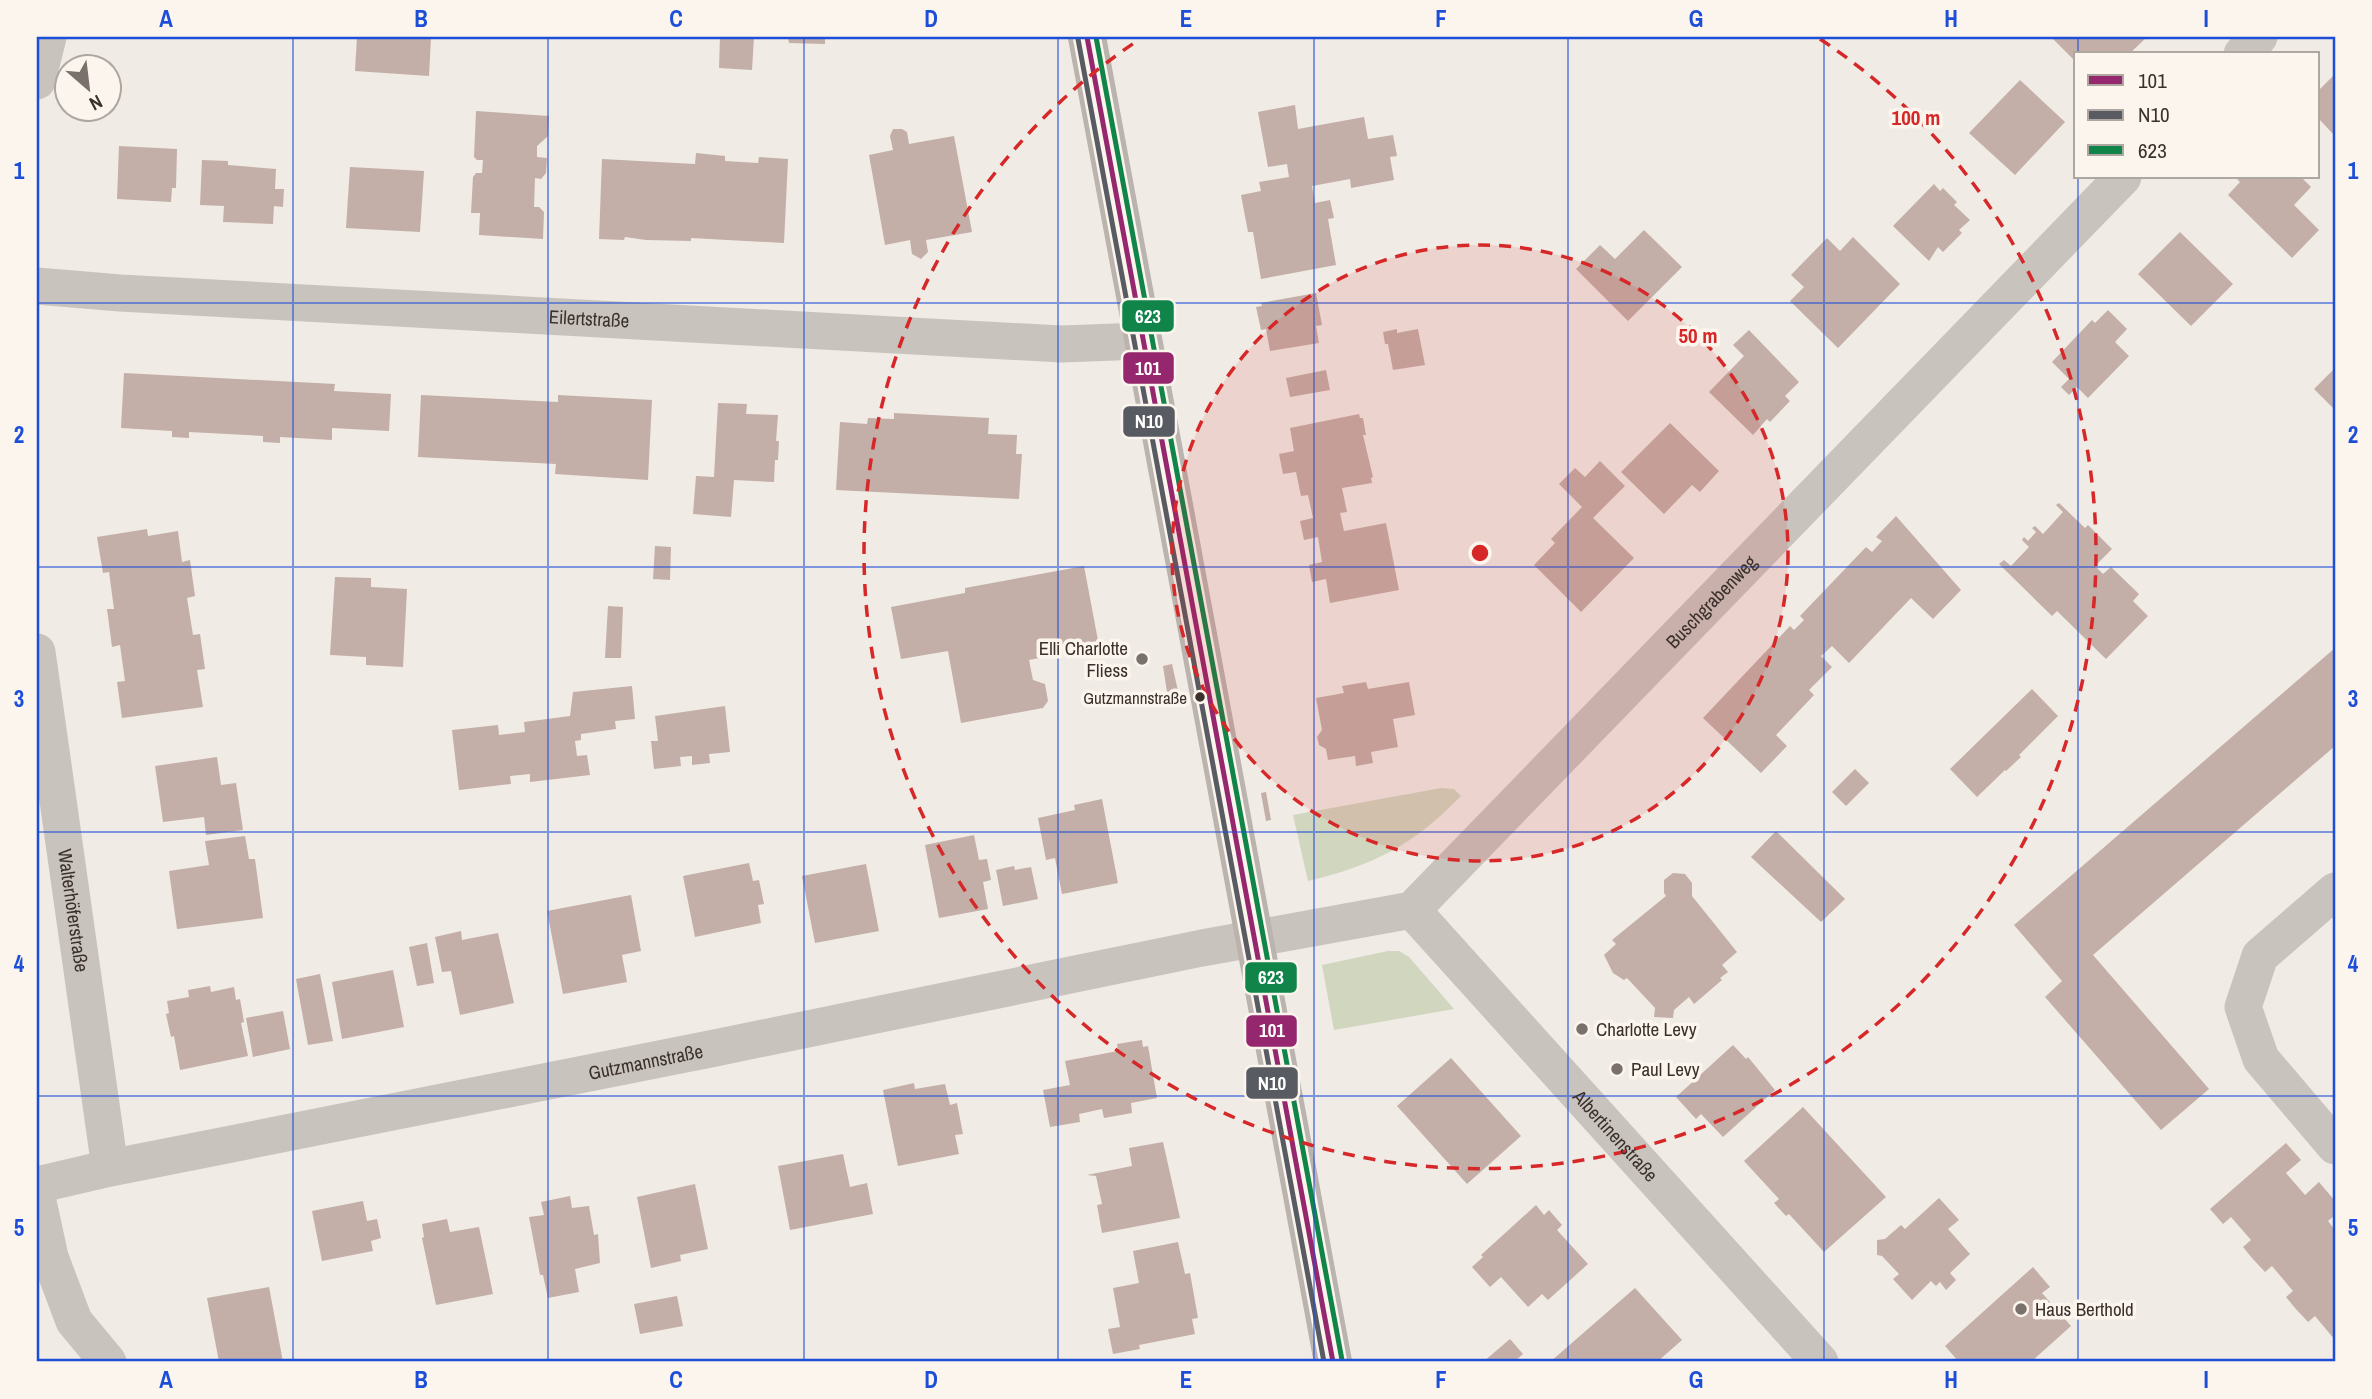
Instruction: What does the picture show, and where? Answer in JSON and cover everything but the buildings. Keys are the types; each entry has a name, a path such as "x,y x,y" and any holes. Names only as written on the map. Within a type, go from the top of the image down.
{"main road":[{"path":"1087,37 1333,1362"}],"street":[{"path":"37,81 48,37"},
{"path":"2244,52 2259,37"},
{"name":"Buschgrabenweg","path":"1412,909 2122,178"},
{"name":"Eilertstraße","path":"37,286 120,293 1061,344 1143,341"},
{"name":"Walterhöferstraße","path":"37,652 110,1168"},
{"path":"2335,891 2260,956 2243,1007 2261,1059 2335,1146"},
{"path":"1254,939 1412,909"},
{"name":"Albertinenstraße","path":"1412,909 1820,1362"},
{"name":"Gutzmannstraße","path":"37,1185 110,1168 1254,939"},
{"path":"37,1197 50,1257 74,1321 108,1362"}],"green space":[{"path":"1441,788 1454,789 1461,796 1409,840 1373,860 1308,881 1293,815"},
{"path":"1399,951 1409,957 1454,1009 1334,1030 1322,965"}],"transit line":[{"name":"101","path":"1087,37 1333,1362"},
{"name":"623","path":"1096,37 1342,1360"},
{"name":"N10","path":"1078,39 1324,1362"}],"place":[{"name":"Elli Charlotte Fliess","path":"1142,659"},
{"name":"Gutzmannstraße","path":"1200,697"},
{"name":"Charlotte Levy","path":"1582,1029"},
{"name":"Paul Levy","path":"1617,1069"},
{"name":"Haus Berthold","path":"2021,1309"}]}
